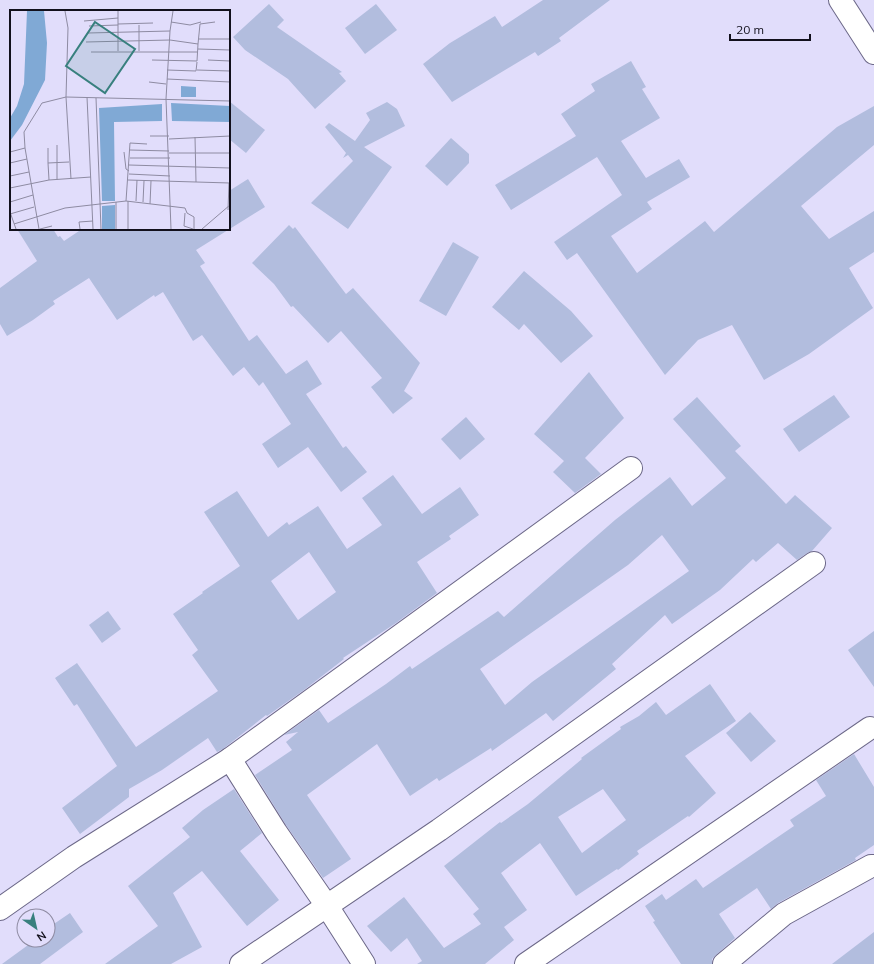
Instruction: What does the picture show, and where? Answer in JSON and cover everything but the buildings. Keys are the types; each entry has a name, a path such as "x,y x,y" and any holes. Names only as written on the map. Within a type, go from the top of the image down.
{"street":[{"path":"840,0 874,53"},
{"path":"0,909 74,856 230,759 631,468"},
{"path":"241,964 439,830 814,563"},
{"path":"526,964 870,728"},
{"path":"230,759 276,832 327,906 364,964"},
{"path":"724,964 784,914 870,866 874,866"}]}
